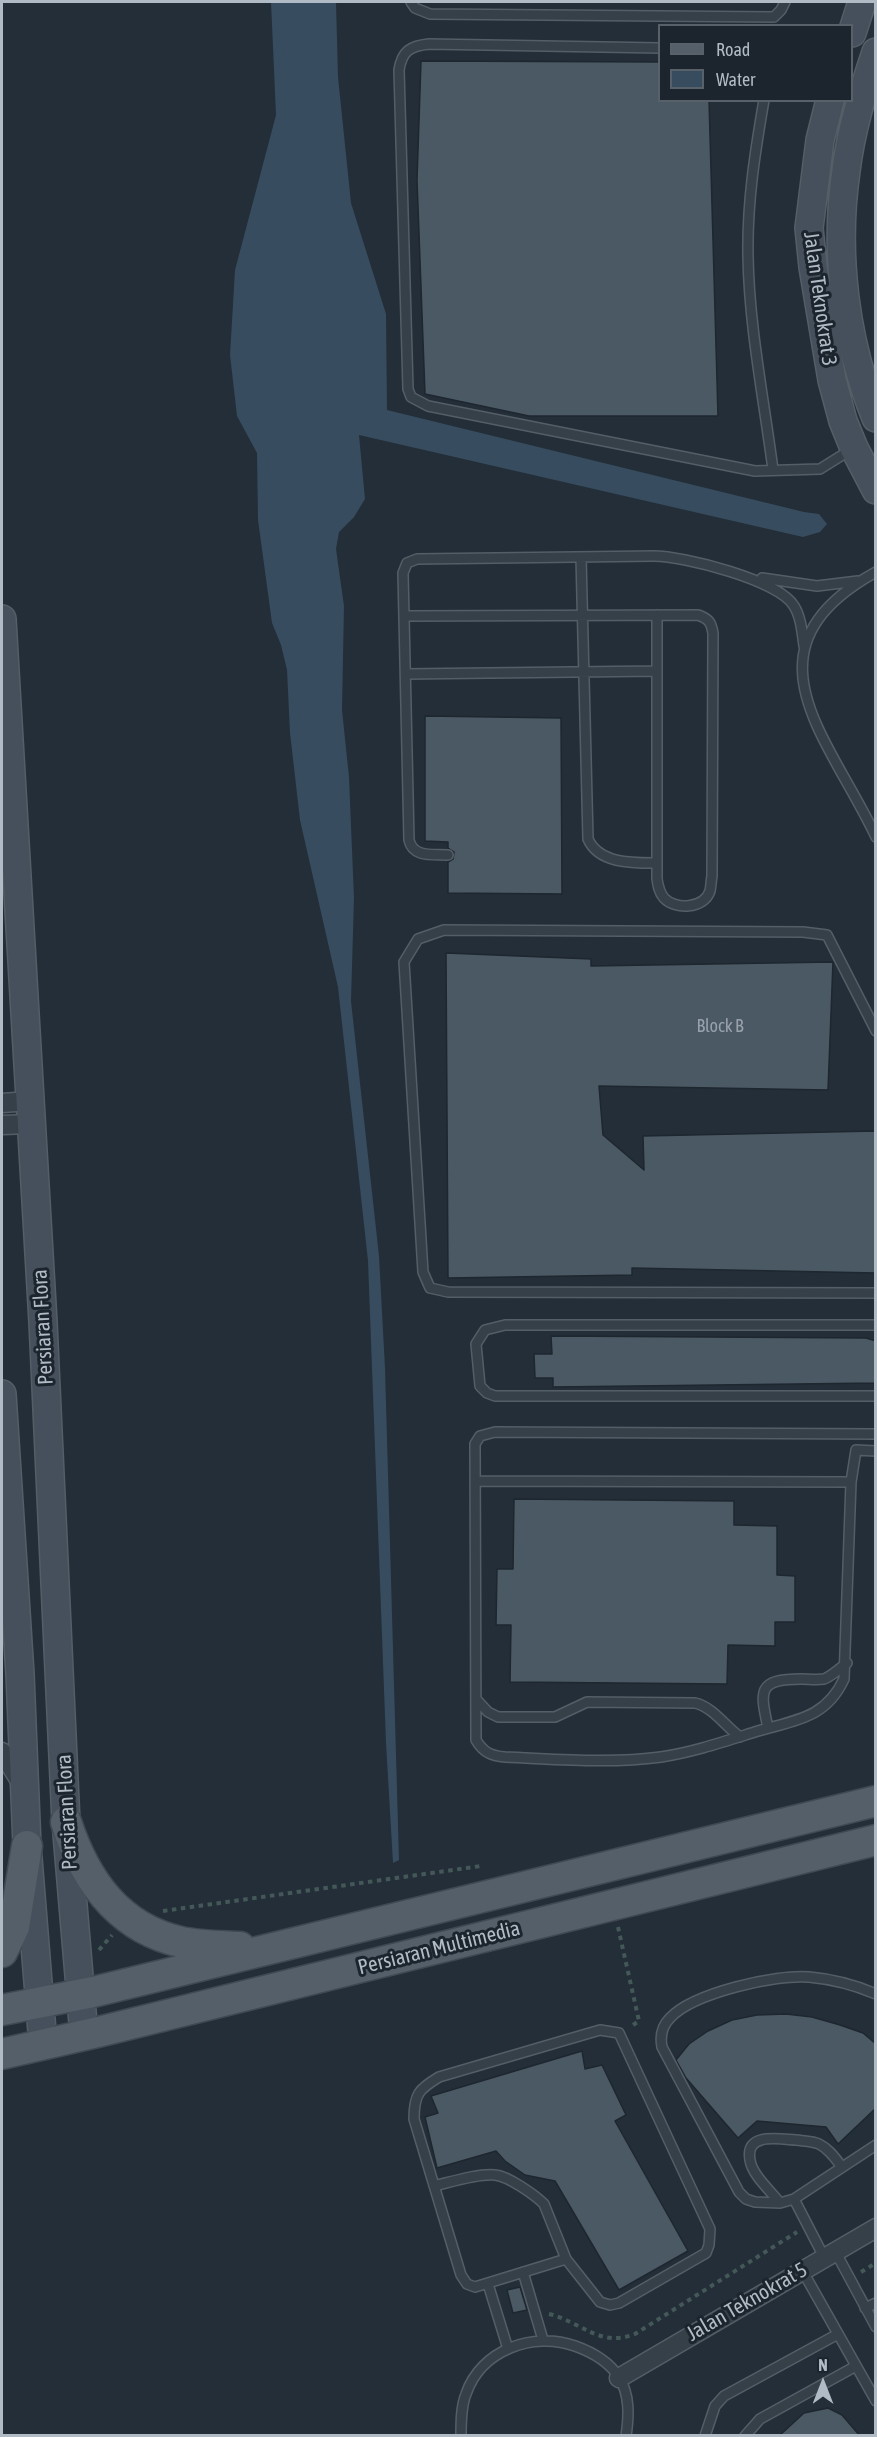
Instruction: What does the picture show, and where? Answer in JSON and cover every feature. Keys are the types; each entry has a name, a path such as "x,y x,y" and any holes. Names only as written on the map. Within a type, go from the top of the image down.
{"main road":[{"path":"853,30 862,2"},
{"name":"Jalan Teknokrat 3","path":"876,52 852,134 845,173 842,218 842,254 854,348 876,418"},
{"name":"Jalan Teknokrat 3","path":"829,102 819,140 809,228 819,315 843,421 876,490"},
{"name":"Persiaran Flora","path":"2,619 44,1334 66,1822 84,2035"},
{"name":"Persiaran Flora","path":"2,1394 27,1846 43,2044"},
{"path":"863,1804 876,1778"},
{"name":"Persiaran Multimedia","path":"2,2010 39,2001 80,1984 275,1947 863,1804"},
{"path":"66,1822 77,1854 108,1900 139,1913 153,1933 180,1942 275,1947"},
{"name":"Persiaran Multimedia","path":"2,2054 876,1840"},
{"path":"2,1952 14,1927 27,1846"},
{"path":"821,1853 876,1859"}],"street":[{"path":"2,1103 30,1112"},
{"path":"2,1125 30,1112"},
{"path":"2,1632 14,1597"},
{"path":"2,1752 24,1788"},
{"name":"Jalan Teknokrat 5","path":"620,2378 876,2228"}],"lane":[{"path":"411,2 415,8 430,14 762,16 774,16 785,2"},
{"path":"658,48 429,44 417,45 406,50 399,70 408,389 411,397 428,406 743,469 820,469 854,448"},
{"path":"764,102 753,159 748,214 748,255 749,288 773,470"},
{"path":"448,855 423,854 411,847 403,573 407,563 417,559 668,556 756,580 786,596 794,604 800,617 804,646"},
{"path":"582,557 588,838 591,846 597,851 616,860 657,863"},
{"path":"876,572 836,597 823,612 804,646 801,666 807,702 876,837"},
{"path":"736,574 817,586 861,580"},
{"path":"404,616 582,615 657,615 698,615 708,618 712,624 710,892 705,899 683,906 673,905 664,898 659,889 657,863 657,615"},
{"path":"406,674 657,671"},
{"path":"875,1029 827,935 803,932 444,930 418,939 404,962 423,1272 430,1288 448,1292 876,1293"},
{"path":"876,1325 505,1325 485,1330 476,1344 480,1386 487,1393 495,1396 876,1396"},
{"path":"856,1434 851,1482 847,1663 844,1679 838,1692 818,1712 691,1751 650,1758 605,1761 492,1756 482,1749 476,1740 475,1444 480,1436 487,1433 876,1434"},
{"path":"856,1450 876,1451"},
{"path":"475,1481 851,1482"},
{"path":"768,1728 762,1702 768,1685 778,1679 822,1679 847,1663"},
{"path":"476,1699 488,1712 498,1717 555,1717 587,1702 695,1703 706,1706 726,1727 740,1737"},
{"path":"876,1994 846,1983 808,1977 778,1978 734,1986 696,2001 670,2017 660,2038 662,2047 739,2192 746,2199 755,2202 780,2203 794,2199 876,2145"},
{"path":"434,2186 492,2175 507,2179 537,2198 544,2205 566,2259 600,2302 610,2305 619,2303 706,2253 709,2246 710,2229 619,2033 600,2030 440,2077 422,2087 414,2107 414,2119 434,2186 461,2275 467,2284 475,2287 566,2259"},
{"path":"780,2203 752,2167 749,2159 751,2149 758,2141 766,2138 817,2143 826,2148 842,2167"},
{"path":"794,2199 807,2225 829,2254 876,2327"},
{"path":"802,2271 876,2401"},
{"path":"523,2272 543,2340"},
{"path":"488,2283 508,2349"},
{"path":"864,2308 876,2303"},
{"path":"705,2436 715,2406 724,2396 838,2334"},
{"path":"461,2436 465,2395 475,2376 488,2361 508,2349 543,2340 567,2343 598,2356 620,2378 628,2405 626,2436"},
{"path":"745,2436 760,2419 856,2366"}],"path":[{"path":"80,1984 139,1913 481,1866"},
{"path":"618,1926 639,2021"},
{"path":"536,2315 551,2314 608,2339 623,2338 635,2334 807,2225"}],"water":[{"path":"271,2 336,2 338,77 351,203 386,314 387,410 819,514 827,524 820,532 803,537 359,435 365,499 354,517 339,532 336,549 344,606 342,710 349,777 354,898 351,1001 379,1256 385,1368 399,1860 393,1863 386,1743 368,1261 338,987 300,820 290,733 287,670 281,645 272,623 258,520 257,453 237,416 230,355 235,270 276,115"}],"building":[{"path":"421,61 658,62 658,102 709,102 718,416 529,416 425,394 417,180"},
{"path":"425,716 561,718 562,894 448,893 448,862 453,859 454,852 448,848 448,842 425,841"},
{"path":"446,953 591,959 591,966 833,962 828,1090 599,1086 603,1135 644,1170 643,1136 876,1131 876,1273 632,1268 632,1275 448,1278"},
{"path":"551,1336 866,1338 876,1341 876,1383 553,1387 553,1378 535,1378 534,1354 552,1354"},
{"path":"514,1499 734,1501 734,1525 777,1526 777,1575 795,1576 795,1622 775,1622 775,1646 728,1645 727,1684 510,1682 511,1625 496,1625 497,1569 513,1569"},
{"path":"786,2014 812,2017 840,2025 863,2033 876,2044 876,2108 838,2144 826,2127 757,2121 738,2138 686,2078 676,2060 689,2044 708,2031 732,2020 757,2015"},
{"path":"582,2051 585,2069 602,2065 626,2115 615,2121 688,2251 619,2290 555,2181 525,2175 505,2161 496,2151 437,2168 425,2117 438,2113 431,2096"},
{"path":"520,2287 527,2310 513,2313 507,2290"},
{"path":"828,2408 842,2415 860,2436 779,2436 804,2413"}]}
